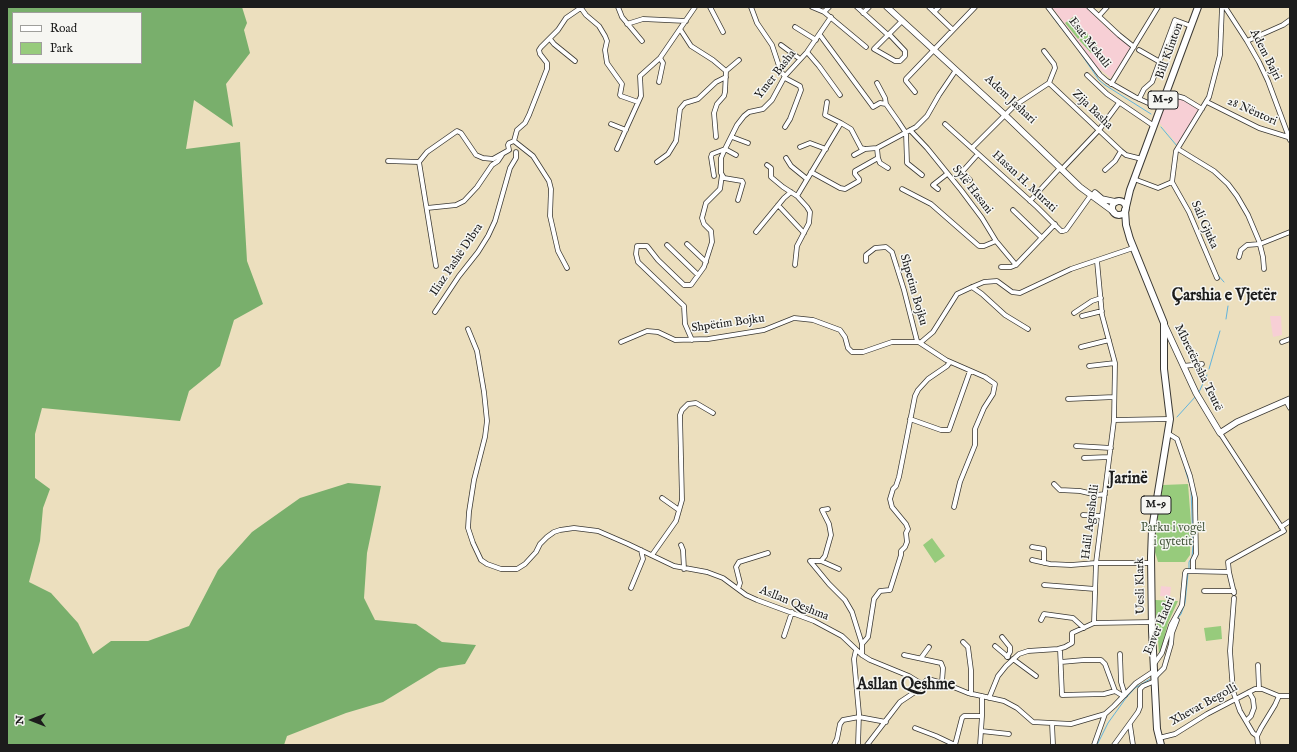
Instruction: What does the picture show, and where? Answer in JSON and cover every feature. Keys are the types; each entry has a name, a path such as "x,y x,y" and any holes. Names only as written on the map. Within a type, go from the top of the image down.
{"main road":[{"name":"Adem Jashari","path":"887,7 935,48 956,70 1006,114"},
{"name":"Adem Jashari","path":"892,7 1091,195 1116,213"},
{"name":"Bill Klinton","path":"1125,209 1129,192 1198,7"},
{"name":"Adem Jashari","path":"1062,168 1102,199 1118,202"},
{"name":"Bill Klinton","path":"1118,202 1129,192"},
{"path":"1118,202 1124,204 1125,209 1123,213 1116,213 1113,206 1118,202"},
{"name":"Mbretëresha Teutë","path":"1125,209 1126,224 1133,248 1144,271 1164,323 1196,393 1220,433"},
{"name":"Mbretëresha Teutë","path":"1116,213 1126,224"},
{"name":"Uesli Klark","path":"1160,743 1157,729 1151,563 1152,529 1169,434 1170,419 1164,369 1164,323"},
{"path":"1220,433 1237,422 1288,400"}],"street":[{"path":"514,142 517,130 525,123 529,115 547,69 547,63 540,54 539,50 558,30 566,18 582,7 586,15 599,26 605,36 607,41 605,50 607,63 622,84 620,95 638,102"},
{"path":"618,7 622,17 642,41"},
{"path":"617,149 641,96 640,76 660,58 695,7"},
{"path":"710,7 723,32"},
{"path":"751,7 758,23 772,45 781,72 785,77 800,86 794,110 785,127"},
{"path":"812,7 824,12 866,47"},
{"path":"824,12 828,7"},
{"path":"857,7 888,34 905,51 905,56 900,61 895,61 874,50 888,34 902,21"},
{"path":"863,13 869,7"},
{"path":"929,7 953,30"},
{"path":"934,12 939,7"},
{"path":"915,92 906,79 975,7"},
{"name":"Esat Mekuli","path":"1048,7 1100,75 1111,84 1139,99 1157,107 1161,107"},
{"path":"1089,7 1134,47"},
{"path":"1099,16 1107,7"},
{"path":"1111,84 1158,7"},
{"path":"1134,179 1158,188 1172,182 1176,151 1210,96 1220,55 1223,7"},
{"name":"Adem Bajri","path":"1223,7 1248,41 1268,81 1289,138"},
{"name":"Ymer Basha","path":"722,175 720,158 737,125 749,112 763,109 772,100 785,77 820,35 830,17"},
{"path":"628,24 643,19 686,21"},
{"path":"1139,99 1144,89 1152,82 1174,20 1191,26"},
{"path":"1248,41 1283,25 1290,20"},
{"path":"795,27 816,40"},
{"path":"680,29 691,46 713,60 726,71 724,94 717,104 714,113 716,137"},
{"path":"820,35 873,107 880,103 886,104"},
{"path":"550,38 554,44 575,61"},
{"path":"781,44 800,60"},
{"path":"1139,50 1160,62"},
{"path":"972,148 1014,106 1050,83 1055,68 1054,64 1044,51"},
{"name":"Ymer Basha","path":"807,52 840,95"},
{"path":"659,82 663,63 660,58"},
{"path":"726,71 739,60"},
{"path":"854,155 865,149 877,148 916,127 927,116 956,70"},
{"path":"1087,75 1097,86 1119,103 1141,116 1154,126"},
{"path":"657,162 668,154 676,141 680,109 685,103 698,99 716,82 726,77"},
{"name":"Sylë Hasani","path":"877,83 885,98 886,104 908,131 926,148 982,218 996,241 1016,264"},
{"name":"Zija Basha","path":"1050,83 1121,151 1126,155 1142,159"},
{"path":"1166,93 1184,98 1202,109"},
{"path":"826,102 825,115 851,129 861,148 865,149"},
{"name":"28 Nëntori","path":"1207,102 1258,128 1289,138"},
{"path":"1030,200 1098,130 1119,103"},
{"path":"797,196 841,123"},
{"path":"612,124 626,130"},
{"name":"Hasan H. Murati","path":"945,124 1055,224"},
{"path":"436,266 419,162 426,152 457,131 461,133 476,155 482,158 493,159 509,150"},
{"path":"908,131 908,163 922,175"},
{"path":"732,137 748,143"},
{"path":"514,142 533,156 549,181 551,189 550,216 558,251 567,268"},
{"path":"509,150 509,143 514,142"},
{"path":"800,147 810,143 826,149"},
{"name":"Iliaz Pashë Dibra","path":"435,312 459,276 478,252 490,232 502,202 510,168 516,158 518,145"},
{"path":"877,148 880,163 888,168"},
{"path":"714,176 712,155 725,149 736,155"},
{"path":"1178,149 1214,172 1228,184 1237,196 1248,215 1260,244 1264,269"},
{"path":"509,150 516,152"},
{"path":"1105,170 1115,161 1121,151"},
{"name":"Hasan H. Murati","path":"970,180 962,172 978,154"},
{"path":"427,208 456,205 464,201 477,187 492,165 498,161 502,155"},
{"path":"786,158 791,166 807,179"},
{"path":"811,172 840,188 845,189 858,181 859,179 855,174 855,171 878,158"},
{"path":"388,161 419,162"},
{"path":"767,165 771,168 771,177 777,183 797,196 810,212 810,220 797,246 794,265"},
{"path":"938,189 934,185 947,174"},
{"path":"692,340 685,324 684,306 638,262 636,254 637,246 647,246 658,260 684,285 690,285 704,267 712,242 711,230 704,224 702,218 706,203 720,189 722,175 724,178 742,181 743,183 738,200"},
{"name":"Sali Gjuka","path":"1172,182 1189,212 1217,278"},
{"path":"902,189 931,204 979,246 984,246 996,241"},
{"path":"756,232 778,205 791,192"},
{"path":"1001,267 1011,267 1016,264 1055,224 1061,231 1066,230 1091,195"},
{"path":"778,205 804,233"},
{"path":"1013,210 1042,238"},
{"path":"1239,257 1241,250 1247,245 1260,244 1290,232"},
{"path":"687,244 706,262"},
{"path":"667,245 698,275"},
{"name":"Shpetim Bojku","path":"866,261 866,255 875,248 886,248 894,254 917,341 950,362 991,380 995,384 993,394 984,408 975,429 975,445 960,482 954,506"},
{"name":"Shpetim Bojku","path":"920,342 933,332 957,294 972,287 984,282 999,282 1012,292 1020,293 1071,269 1133,248"},
{"name":"Halil Agusholli","path":"1094,623 1096,563 1114,420 1115,363 1102,311 1097,261"},
{"path":"972,287 982,294 1004,315 1028,329"},
{"path":"1074,312 1092,301 1101,298"},
{"path":"1082,316 1102,311"},
{"name":"Shpëtim Bojku","path":"621,342 647,332 658,332 674,340 708,339 764,330 794,318 813,320 840,330 845,337 848,348 852,352 863,352 892,342 920,342"},
{"name":"Asllan Qeshma","path":"468,329 477,351 485,398 487,421 485,437 474,480 468,528 481,560 501,569 517,569 525,564 536,552 540,544 554,532 574,528 598,531 652,555 668,564 684,569 707,572 723,578 757,600 814,621 842,636 856,650 870,660 909,676 922,684"},
{"path":"1282,342 1290,339"},
{"path":"1081,347 1109,340"},
{"path":"862,644 868,637 874,599 880,591 890,590 901,551 907,542 906,533 908,529 906,524 892,507 890,499 899,477 915,396 918,390 928,379 947,366 950,362"},
{"path":"1090,366 1115,363"},
{"path":"1183,366 1202,364"},
{"path":"910,419 941,430 949,430 970,371"},
{"path":"1068,399 1114,397"},
{"path":"1288,400 1290,408"},
{"path":"652,555 676,521 682,500 680,415 685,406 692,403 700,404 713,413"},
{"path":"1114,420 1170,419"},
{"name":"Mbretëresha Teutë","path":"1220,433 1282,529"},
{"name":"Enver Hadri","path":"1155,673 1171,625 1182,605 1185,573 1190,571 1192,560 1196,554 1195,498 1190,476 1177,439 1169,434"},
{"path":"1076,446 1111,448"},
{"path":"1084,458 1109,457"},
{"path":"1054,484 1060,490 1080,491 1097,495 1105,494"},
{"path":"662,498 679,510"},
{"path":"821,560 825,556 831,534 829,524 822,510 828,509"},
{"path":"1083,515 1101,516"},
{"path":"1204,591 1234,592 1228,562 1282,529 1290,521"},
{"path":"680,545 683,550 684,569"},
{"path":"1032,547 1044,549 1044,563"},
{"path":"631,588 643,559 641,550"},
{"path":"738,589 740,583 736,567 739,562 768,553"},
{"path":"839,570 821,560 810,561 829,584 845,600 852,612 862,644 862,655"},
{"path":"1032,560 1044,563 1071,565 1096,563 1151,563"},
{"path":"1190,571 1229,572"},
{"path":"1044,585 1095,589"},
{"path":"1234,598 1230,655 1233,691 1235,699 1246,721 1253,733 1257,736"},
{"path":"784,636 792,612"},
{"path":"1041,620 1044,614 1073,618 1084,628"},
{"name":"Enver Hadri","path":"1155,673 1164,668 1171,644 1172,633 1177,620"},
{"path":"989,698 998,676 1019,654 1028,651 1060,649 1072,643 1072,633 1094,623 1153,622"},
{"path":"1002,637 1010,647 1010,652 1007,657"},
{"path":"963,642 968,647 971,670 971,694"},
{"path":"995,646 1007,657 1036,676"},
{"path":"921,658 929,647"},
{"path":"1060,649 1062,662 1062,695 1104,694 1115,691 1124,695"},
{"path":"856,650 854,659 859,717 858,745"},
{"path":"1120,654 1121,682 1124,695"},
{"path":"904,655 941,662 943,668 942,682"},
{"path":"1062,662 1101,660 1105,664 1115,691"},
{"path":"1258,665 1259,689 1279,696 1290,696"},
{"path":"867,745 900,702 918,690 928,679 942,682 971,694 1004,701 1017,708 1033,722 1071,724 1105,714 1136,683 1155,673"},
{"path":"1114,745 1138,712 1140,707 1140,689 1155,673"},
{"name":"Xhevat Begolli","path":"1160,743 1235,699 1259,689"},
{"path":"1246,721 1251,716 1254,708 1253,699 1250,692"},
{"path":"981,744 982,696"},
{"path":"1258,745 1257,736 1279,696"},
{"path":"1094,745 1105,714"},
{"path":"915,728 955,745 962,718 964,716 982,716"},
{"path":"834,745 840,724 843,720 859,717 886,722"},
{"path":"1052,723 1053,745"},
{"path":"1130,725 1133,745"},
{"path":"981,731 1009,734"}],"shaded area":[{"path":"1052,7 1086,7 1108,29 1131,47 1111,78 1096,66"},
{"path":"1167,94 1185,99 1199,109 1178,145 1157,120"},
{"path":"1270,316 1281,316 1282,335 1273,337"},
{"path":"1161,586 1171,587 1170,597 1160,596"}],"green space":[{"path":"7,7 242,7 247,23 244,30 250,53 226,84 233,127 194,100 186,149 240,142 247,261 263,304 234,320 220,366 189,391 180,421 42,408 35,434 35,478 50,489 43,508 40,541 29,582 51,593 78,623 93,654 111,641 148,641 189,626 218,570 252,532 300,498 348,483 381,486 367,553 364,598 375,620 416,624 442,642 476,645 465,664 439,668 383,702 346,713 287,736 284,745 7,745"},
{"path":"1073,17 1086,33 1078,39 1065,23"},
{"path":"1087,33 1098,47 1091,53 1079,40"},
{"name":"Parku i vogël i qytetit","path":"1188,484 1191,523 1190,555 1185,562 1158,562 1155,552 1156,527 1163,485"},
{"path":"932,538 945,556 935,563 923,545"},
{"path":"1155,600 1178,601 1168,623 1159,654"},
{"path":"1221,626 1222,639 1206,641 1204,628"}],"waterway":[{"path":"1052,16 1073,43"},
{"path":"1079,51 1099,80 1151,114"},
{"path":"1161,127 1177,146"},
{"path":"1185,201 1190,210"},
{"path":"1217,274 1224,282"},
{"path":"1228,294 1228,300"},
{"path":"1226,319 1228,306"},
{"path":"1209,369 1220,331"},
{"path":"1199,392 1207,375"},
{"path":"1177,417 1196,396"},
{"path":"1185,469 1190,485"},
{"path":"1189,570 1189,562 1192,557 1193,545 1191,488"},
{"path":"1177,619 1181,614 1185,603 1188,573"},
{"path":"1097,745 1108,723 1126,698 1135,688 1150,679"}],"district":[{"name":"Çarshia e Vjetër","path":"1224,297"},
{"name":"Jarinë","path":"1128,480"},
{"name":"Asllan Qeshme","path":"906,686"}]}
